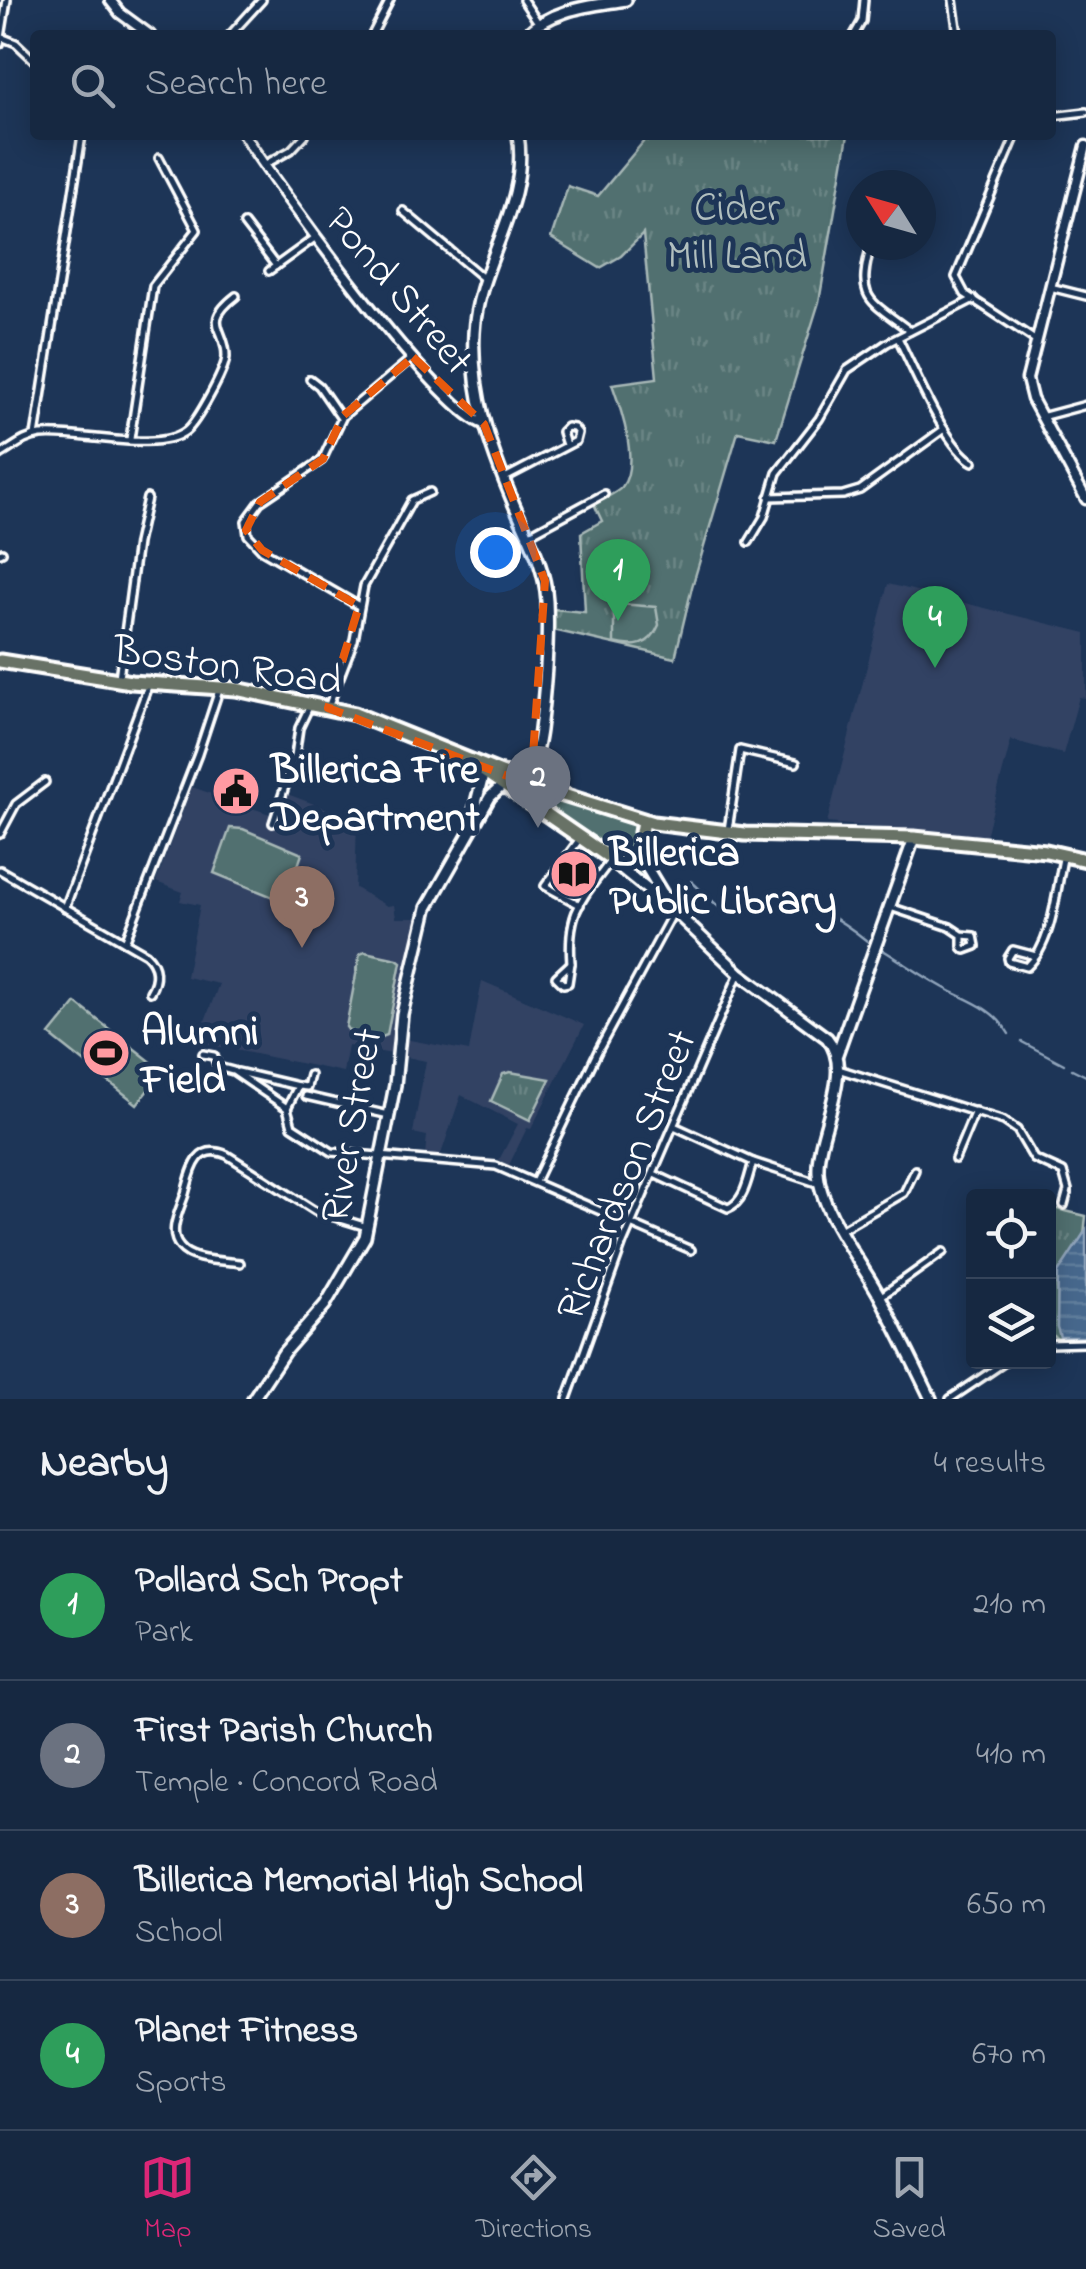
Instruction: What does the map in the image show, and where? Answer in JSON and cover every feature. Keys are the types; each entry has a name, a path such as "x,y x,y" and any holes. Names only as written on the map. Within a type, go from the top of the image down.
{"main road":[{"path":"532,30 570,10 626,0"},
{"path":"519,140 522,158 519,183 486,279 474,323 474,346 484,424 543,570 547,602 542,713 531,785 536,807"},
{"name":"Boston Road","path":"0,662 148,684 220,687 366,717 485,768 643,821 727,833 914,838 1064,853 1086,860"},
{"path":"485,768 674,911 739,973 827,1038 837,1054"},
{"name":"River Street","path":"465,842 485,768"},
{"name":"River Street","path":"253,1399 284,1352 325,1305 367,1227 390,1115 402,1014 427,908 490,797 504,784"},
{"path":"536,807 541,796 550,792"},
{"path":"611,860 632,865 636,861 643,821"},
{"path":"914,838 837,1054 838,1069 819,1156 820,1184 828,1208 880,1297 931,1399"},
{"path":"639,846 646,868 674,911"}],"street":[{"path":"7,0 0,41 16,43 30,56"},
{"path":"110,0 143,30"},
{"path":"235,30 262,0"},
{"path":"375,30 390,0"},
{"path":"523,0 539,24"},
{"path":"857,30 864,0"},
{"path":"953,0 957,30"},
{"path":"1056,115 1086,112"},
{"path":"36,436 81,140"},
{"name":"Pond Street","path":"247,140 316,236 412,357 471,418 484,424"},
{"path":"264,165 288,152 300,140"},
{"path":"1014,140 956,277 961,289 1035,340"},
{"path":"1086,146 1027,379 1029,392 1086,499"},
{"path":"130,439 152,286 197,230 159,158"},
{"path":"403,211 486,279"},
{"path":"244,224 273,268 316,236"},
{"path":"867,260 862,280 872,302 910,331"},
{"path":"1048,286 1086,296"},
{"path":"0,454 36,436 168,440 184,432 194,422 226,358 217,330 218,319 236,296"},
{"path":"748,542 758,530 782,464 819,420 843,375 860,359 974,299"},
{"path":"898,338 944,429 957,450 973,462"},
{"path":"359,606 262,550 246,530 248,516 260,502 324,458 340,418 412,357"},
{"path":"310,379 340,418"},
{"path":"1041,416 1086,404"},
{"path":"769,497 843,495 860,490 944,429"},
{"path":"504,480 566,444"},
{"path":"328,708 354,640 359,606 374,568 412,500 430,492"},
{"path":"528,535 604,494"},
{"path":"118,680 147,498"},
{"path":"65,908 148,684"},
{"path":"125,942 220,687"},
{"path":"273,823 295,756 299,728 310,704"},
{"path":"727,833 740,750 796,763"},
{"path":"0,834 16,804 45,782"},
{"path":"580,838 545,886 580,905"},
{"path":"1036,956 1012,950 1008,958 1009,962 1027,967 1036,956 1048,925 1064,853"},
{"path":"571,963 568,935 580,905 611,860"},
{"path":"0,870 152,960 156,974 150,992"},
{"path":"890,908 950,927 962,935"},
{"path":"535,1182 598,1051 674,911"},
{"name":"Richardson Street","path":"567,1399 632,1225 739,973"},
{"path":"203,1054 214,1056 218,1067 298,1086 307,1086 310,1074"},
{"path":"838,1069 997,1117 1011,1125 1034,1159 1063,1172 1068,1190 1064,1206"},
{"path":"232,1071 287,1108 292,1126 332,1152 496,1166 691,1250"},
{"path":"260,1090 265,1078"},
{"path":"287,1108 298,1086"},
{"path":"306,1096 390,1115"},
{"path":"955,1159 975,1111"},
{"path":"674,1126 754,1162 820,1184"},
{"path":"240,1263 190,1254 176,1241 174,1226 192,1165 207,1152 227,1155 315,1211 367,1227"},
{"path":"654,1173 731,1208 740,1198 754,1162"},
{"path":"842,1229 904,1193 915,1170"},
{"path":"880,1297 943,1252"},
{"path":"1056,1344 1086,1343"},
{"path":"950,1399 995,1369"}],"highlighted area":[{"path":"413,357 484,424 545,581 531,785 328,708 359,606 262,550 246,530 260,502 323,459 343,416"}],"shaded area":[{"path":"888,584 1086,633 1086,698 1079,697 1063,754 1011,740 986,836 827,823"},
{"path":"192,787 278,817 287,794 357,820 355,888 387,906 394,905 396,918 419,918 392,1054 348,1046 343,1072 197,1042 219,984 186,977 200,905 180,901 183,892 156,882"},
{"path":"482,981 584,1025 509,1165 499,1160 518,1124 461,1095 440,1157 425,1155 427,1136 413,1133 426,1061 402,1056 404,1039 469,1051"},
{"path":"1086,1230 1086,1333 1084,1337 1060,1337 1058,1273"}],"green space":[{"name":"Cider Mill Land","path":"645,140 847,140 819,302 776,440 738,432 675,658 553,630 553,609 585,612 581,533 602,521 594,504 619,490 627,477 627,436 612,384 657,378 643,234 621,256 600,268 551,238 568,186 598,196"},
{"path":"620,604 656,607 659,625 646,642 614,643 614,615"},
{"path":"550,797 636,825 636,854 657,893 545,808 542,802"},
{"path":"230,828 243,829 302,854 287,898 273,897 214,873"},
{"path":"360,954 401,962 387,1035 382,1037 349,1031 346,1027"},
{"name":"Alumni Field","path":"76,1003 163,1071 137,1104 50,1035"},
{"path":"503,1074 550,1079 530,1120 491,1101"},
{"path":"1056,1209 1086,1216 1084,1235 1058,1273 1057,1326 1083,1337 1086,1333 1086,1339 1057,1339"}],"waterway":[{"path":"691,881 721,909 737,909 761,897 773,903 797,903 836,919 867,941"},
{"path":"883,950 984,1008 1009,1034"},
{"path":"1022,1042 1064,1064"},
{"path":"1072,1069 1086,1076"}],"place":[{"name":"Pollard Sch Propt","path":"618,621"},
{"name":"Planet Fitness","path":"935,668"},
{"name":"Billerica Fire Department","path":"236,791"},
{"name":"First Parish Church","path":"538,828"},
{"name":"Billerica Public Library","path":"574,874"},
{"name":"Billerica Memorial High School","path":"302,948"},
{"name":"Alumni Field","path":"106,1053"}]}
